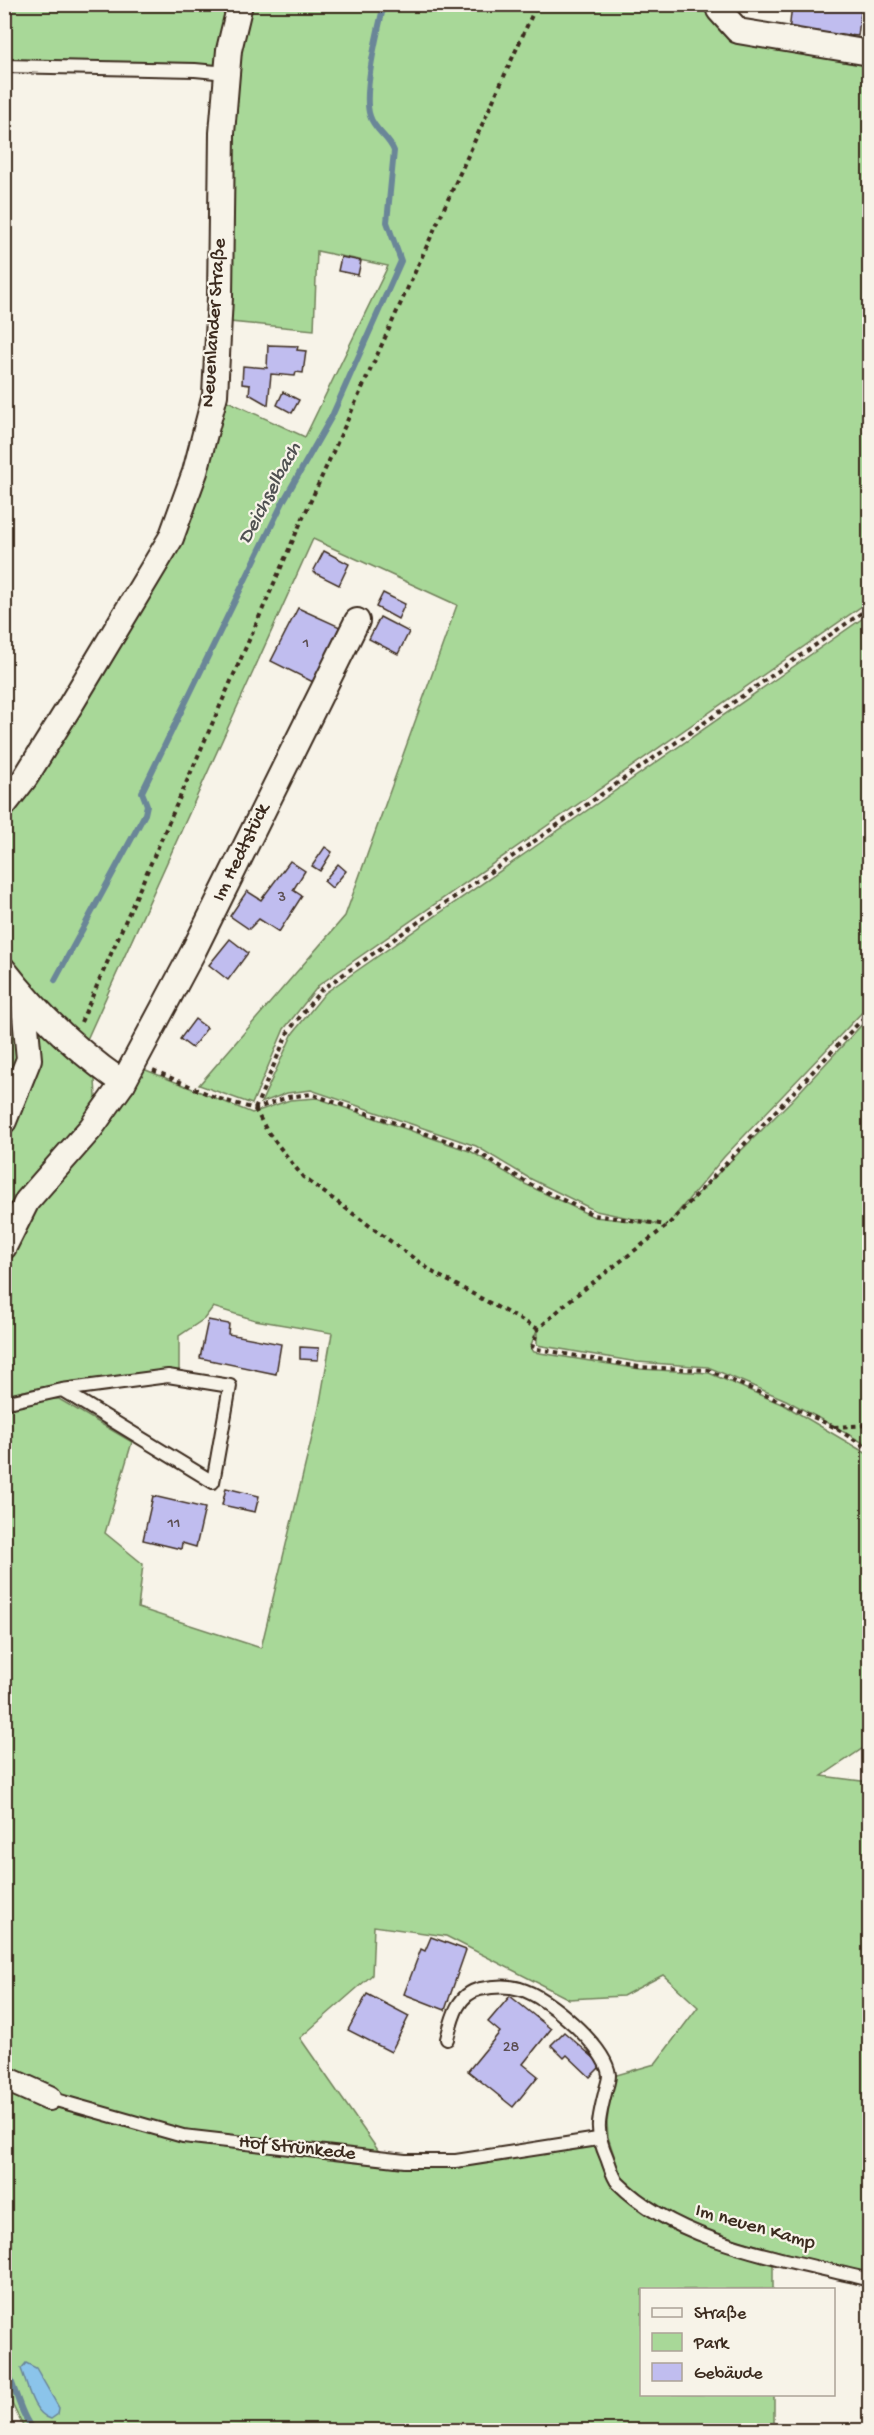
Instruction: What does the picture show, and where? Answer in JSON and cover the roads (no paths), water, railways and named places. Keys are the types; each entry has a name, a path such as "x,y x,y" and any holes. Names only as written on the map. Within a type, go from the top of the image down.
{"street":[{"name":"Neuenlander Straße","path":"4,805 64,715 171,538 195,472 215,395 220,297 222,133 227,73 240,4"},
{"path":"718,4 719,10 738,31 870,52"},
{"name":"Im Hedtstück","path":"4,1247 27,1201 91,1128 129,1074 199,942 357,621"},
{"path":"4,970 23,994 88,1059 129,1074"},
{"path":"4,1121 29,1059 23,994"},
{"name":"Hof Strünkede","path":"4,2078 49,2098"}],"lane":[{"path":"4,66 195,70 227,73"},
{"path":"4,1403 62,1390 168,1376 230,1386 213,1482 62,1390"},
{"path":"447,2039 459,2003 475,1990 495,1986 522,1989 555,2009 586,2037 605,2061 609,2076 598,2121 598,2139"},
{"name":"Hof Strünkede","path":"49,2098 183,2136 405,2162 456,2161 598,2139"},
{"name":"Im neuen Kamp","path":"598,2139 617,2181 648,2206 686,2230 870,2280"}],"water":[{"path":"26,2363 36,2368 59,2408 58,2414 51,2419 39,2411 35,2405 21,2369"}],"waterway":[{"name":"Deichselbach","path":"55,980 145,814 147,805 142,792 284,500 332,416 401,261 387,222 394,151 372,121 368,106 369,78 384,4"},
{"path":"4,2363 22,2409 34,2430"}]}
